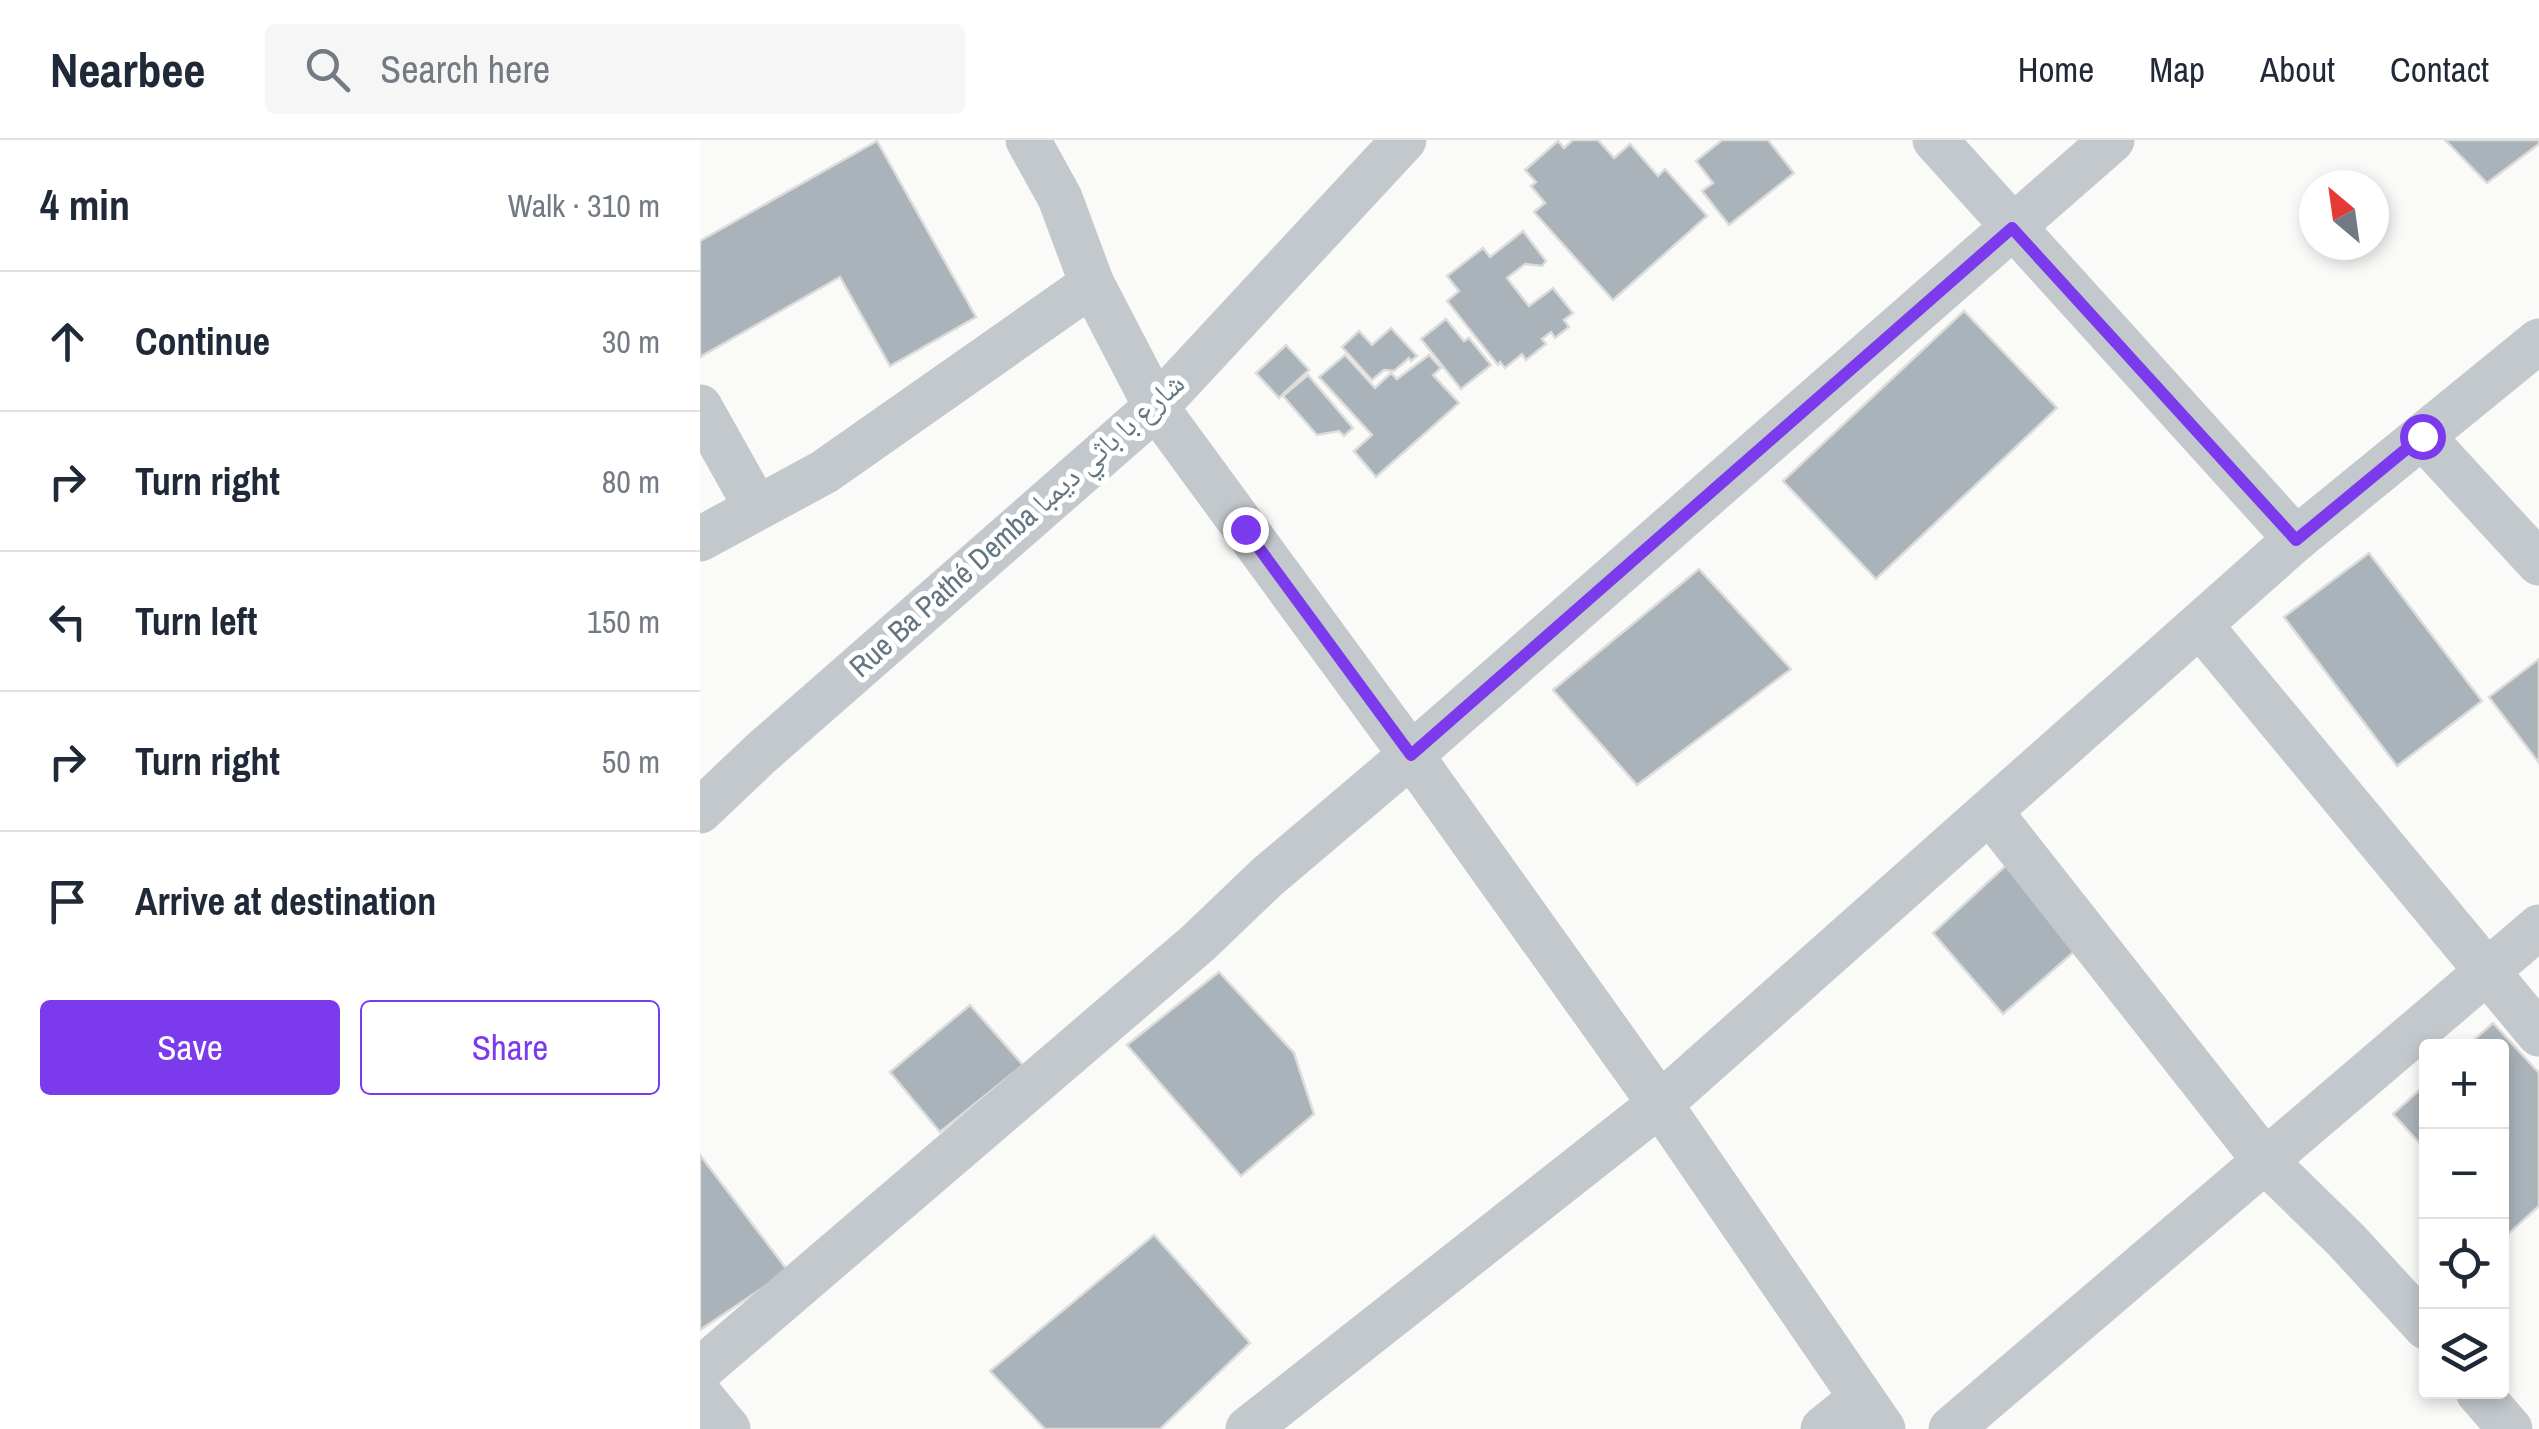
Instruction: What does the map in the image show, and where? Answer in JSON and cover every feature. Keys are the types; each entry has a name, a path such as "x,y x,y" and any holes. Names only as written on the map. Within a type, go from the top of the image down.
{"street":[{"path":"1028,140 1060,198 1092,284 1156,408 1411,755 1660,1104 1872,1413 1823,1429"},
{"name":"Rue Ba Pathé Demba شارع با باثي ديمبا","path":"700,811 1156,408 1404,140"},
{"path":"1936,140 2296,540"},
{"path":"700,1370 1198,943 1267,877 2112,140"},
{"path":"700,539 824,472 1092,284"},
{"path":"1248,1429 1660,1104 2296,540 2539,341"},
{"path":"700,407 756,507"},
{"path":"2422,436 2539,563"},
{"path":"2200,625 2539,1034"},
{"path":"1991,813 2266,1162 2419,1319"},
{"path":"1951,1429 2539,927"},
{"path":"700,1395 728,1429"},
{"path":"2484,1399 2510,1429"}],"building":[{"path":"1573,140 1598,140 1614,158 1630,144 1658,176 1665,169 1707,216 1613,300 1534,212 1545,203 1531,186 1536,182 1525,170 1558,141 1564,148"},
{"path":"1722,140 1768,140 1794,173 1729,225 1702,191 1713,183 1696,161"},
{"path":"2445,140 2539,140 2539,144 2487,183"},
{"path":"877,141 976,317 890,366 840,277 700,357 700,241"},
{"path":"1523,231 1546,261 1542,266 1525,264 1507,278 1529,306 1553,288 1573,313 1564,320 1569,327 1555,338 1551,332 1542,339 1546,344 1526,360 1522,354 1505,368 1500,362 1498,365 1447,301 1459,291 1447,276 1483,248 1490,257"},
{"path":"1964,311 2057,408 1876,579 1783,481"},
{"path":"1446,319 1464,341 1469,338 1491,365 1461,389 1421,339"},
{"path":"1391,328 1417,356 1394,371 1384,370 1372,380 1342,347 1359,331 1372,345"},
{"path":"1286,345 1309,370 1279,398 1256,373"},
{"path":"1345,355 1375,388 1391,373 1397,379 1429,355 1441,368 1433,375 1459,403 1376,477 1354,451 1372,435 1319,377"},
{"path":"1308,375 1353,428 1344,436 1339,431 1317,435 1283,396"},
{"path":"2369,553 2482,701 2397,766 2284,617"},
{"path":"1699,569 1791,669 1637,785 1553,690"},
{"path":"2539,659 2539,763 2489,697"},
{"path":"2015,857 2084,943 2003,1014 1933,933"},
{"path":"1219,972 1294,1053 1314,1114 1241,1176 1127,1045"},
{"path":"970,1005 1023,1065 940,1132 890,1072"},
{"path":"2493,1023 2508,1039 2475,1039"},
{"path":"2509,1040 2539,1073 2539,1206 2509,1233"},
{"path":"2419,1090 2419,1142 2393,1114"},
{"path":"700,1155 788,1271 700,1330"},
{"path":"1154,1235 1250,1343 1160,1429 1045,1429 990,1371"}],"route":[{"path":"1245,529 1411,755 2012,228 2296,540 2422,436"}]}
